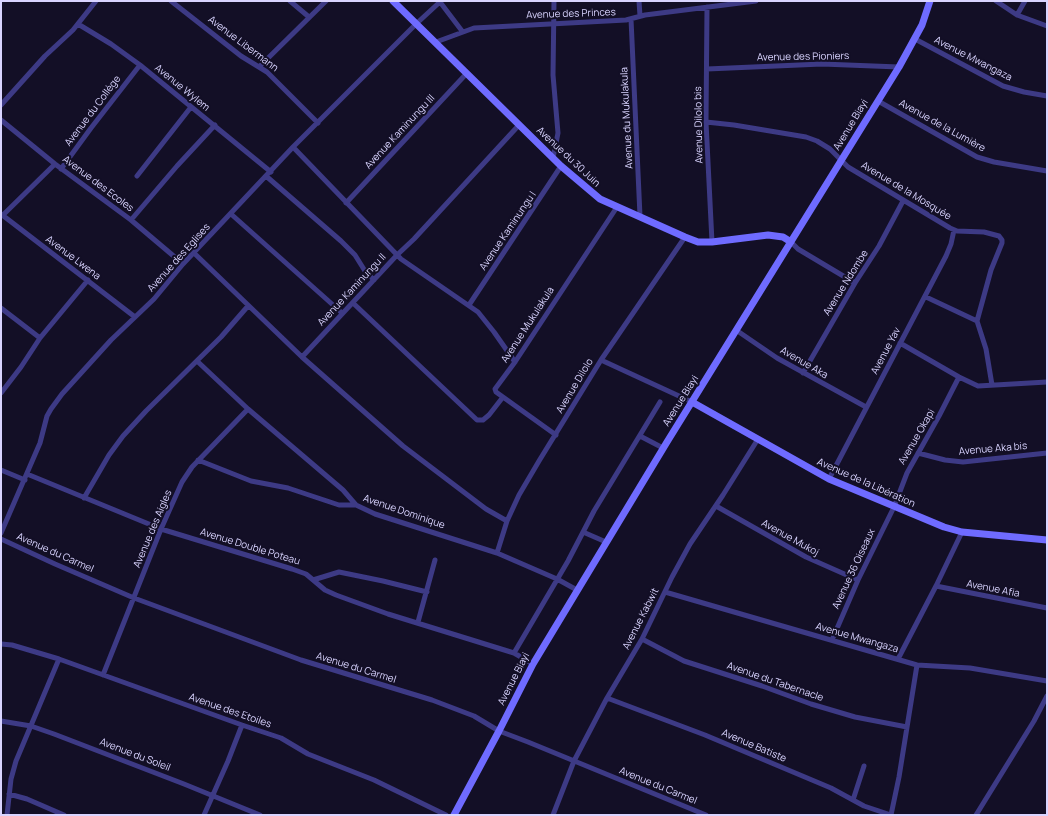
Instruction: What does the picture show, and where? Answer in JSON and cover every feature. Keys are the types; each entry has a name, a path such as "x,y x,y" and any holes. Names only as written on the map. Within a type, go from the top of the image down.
{"street":[{"path":"1,105 22,81 78,24 96,1"},
{"name":"Avenue Libermann","path":"171,1 241,56 273,78 318,123"},
{"path":"290,1 309,17"},
{"path":"259,67 326,1"},
{"name":"Avenue du 30 Juin","path":"393,1 561,166 593,195 605,202 698,242 712,242 768,235 784,237 798,249 855,284"},
{"path":"440,1 462,31"},
{"name":"Avenue des Eglises","path":"1,533 40,443 45,420 62,394 111,340 154,299 183,264 266,176 440,1"},
{"path":"553,158 558,133 553,75 555,23 554,1"},
{"path":"639,1 640,16"},
{"name":"Avenue des Princes","path":"436,42 462,31 474,28 632,19 640,16 756,1"},
{"name":"Avenue Biayi","path":"454,815 499,732 532,664 663,448 899,67 926,17 930,1"},
{"path":"996,1 1017,15 1047,26"},
{"path":"1017,15 1025,1"},
{"name":"Avenue Dilolo bis","path":"707,7 706,122 712,242"},
{"name":"Avenue du Mukulakula","path":"632,19 640,216"},
{"name":"Avenue Wylem","path":"78,24 111,44 140,65 271,172"},
{"name":"Avenue Mwangaza","path":"915,39 1003,86 1047,96"},
{"name":"Avenue des Pioniers","path":"707,69 822,64 899,67"},
{"name":"Avenue du Collège","path":"61,169 140,65"},
{"name":"Avenue Kaminungu III","path":"346,203 467,73"},
{"name":"Avenue de la Lumière","path":"878,101 977,157 994,162 1047,171"},
{"path":"137,176 190,107"},
{"name":"Avenue des Ecoles","path":"1,120 61,169 131,220 183,264"},
{"name":"Avenue de la Mosquée","path":"706,122 806,137 825,146 848,167 954,230 984,232 996,235 1002,240 991,270 977,321"},
{"path":"131,220 177,166 215,125"},
{"name":"Avenue Kaminungu II","path":"302,357 519,125"},
{"path":"293,148 397,255 406,263 469,305 483,318 514,362"},
{"path":"2,214 55,164"},
{"name":"Avenue Kaminungu I","path":"469,305 561,166"},
{"path":"266,176 355,255 365,271 374,280"},
{"name":"Avenue Ndombe","path":"803,373 879,246 903,201"},
{"name":"Avenue Mukulakula","path":"503,397 496,392 495,389 617,207"},
{"name":"Avenue Lwena","path":"2,214 135,317"},
{"path":"231,214 342,313"},
{"name":"Avenue Yav","path":"829,479 926,296 946,256 951,244 954,230"},
{"name":"Avenue Dilolo","path":"496,553 507,521 526,484 601,360 685,237"},
{"path":"194,253 302,357 403,446 486,509 507,521"},
{"path":"1,393 21,367 40,338 88,280"},
{"path":"926,296 977,321 986,349 992,386"},
{"path":"353,303 477,420 483,420 489,415 503,397 556,435"},
{"path":"84,498 109,455 123,436 146,411 221,337 248,306"},
{"path":"1,308 40,338"},
{"name":"Avenue Aka","path":"736,330 762,349 866,407"},
{"path":"900,343 959,377 978,386 1047,382"},
{"path":"601,360 692,402"},
{"name":"Avenue Dominique","path":"197,361 248,409 343,490 356,505 375,514 496,553 557,579 577,590"},
{"name":"Avenue Okapi","path":"894,507 905,478 959,377"},
{"path":"514,653 660,402"},
{"name":"Avenue de la Libération","path":"692,402 829,479 944,527 962,532 1047,540"},
{"name":"Avenue des Aigles","path":"103,675 161,529 182,482 187,473 198,460 248,409"},
{"path":"640,436 663,448"},
{"name":"Avenue Kabwit","path":"553,815 574,761 607,698 642,639 690,544 758,439"},
{"name":"Avenue Aka bis","path":"918,453 945,460 963,462 1047,453"},
{"path":"198,460 251,481 288,488 339,505 356,505"},
{"name":"Avenue Double Poteau","path":"1,470 26,477 84,498 161,529 306,574 326,590 336,595 388,614 418,622 514,653 532,664"},
{"name":"Avenue Mukoj","path":"716,506 806,557 858,580"},
{"name":"Avenue 36 Oiseaux","path":"832,640 858,580 894,507"},
{"path":"583,532 606,542"},
{"path":"898,659 962,532"},
{"name":"Avenue du Carmel","path":"1,539 134,598 301,660 432,700 474,716 499,732 706,815"},
{"path":"418,622 435,560"},
{"path":"313,580 339,572 427,592"},
{"name":"Avenue Afia","path":"936,586 1047,608"},
{"name":"Avenue Mwangaza","path":"665,592 917,665 970,668 1047,681"},
{"name":"Avenue du Tabernacle","path":"642,639 684,661 773,690 810,704 855,717 907,727"},
{"name":"Avenue des Etoiles","path":"1,644 12,645 59,659 281,738 308,754 374,780 446,815"},
{"path":"7,815 11,779 16,761 59,659"},
{"path":"891,815 899,777 917,665"},
{"path":"976,815 1034,721 1047,696"},
{"name":"Avenue Batiste","path":"607,698 705,735 832,788 864,806 891,815"},
{"name":"Avenue du Soleil","path":"1,721 31,726 260,815"},
{"path":"204,815 242,725"},
{"path":"853,800 864,766"},
{"path":"10,794 64,815"}]}
